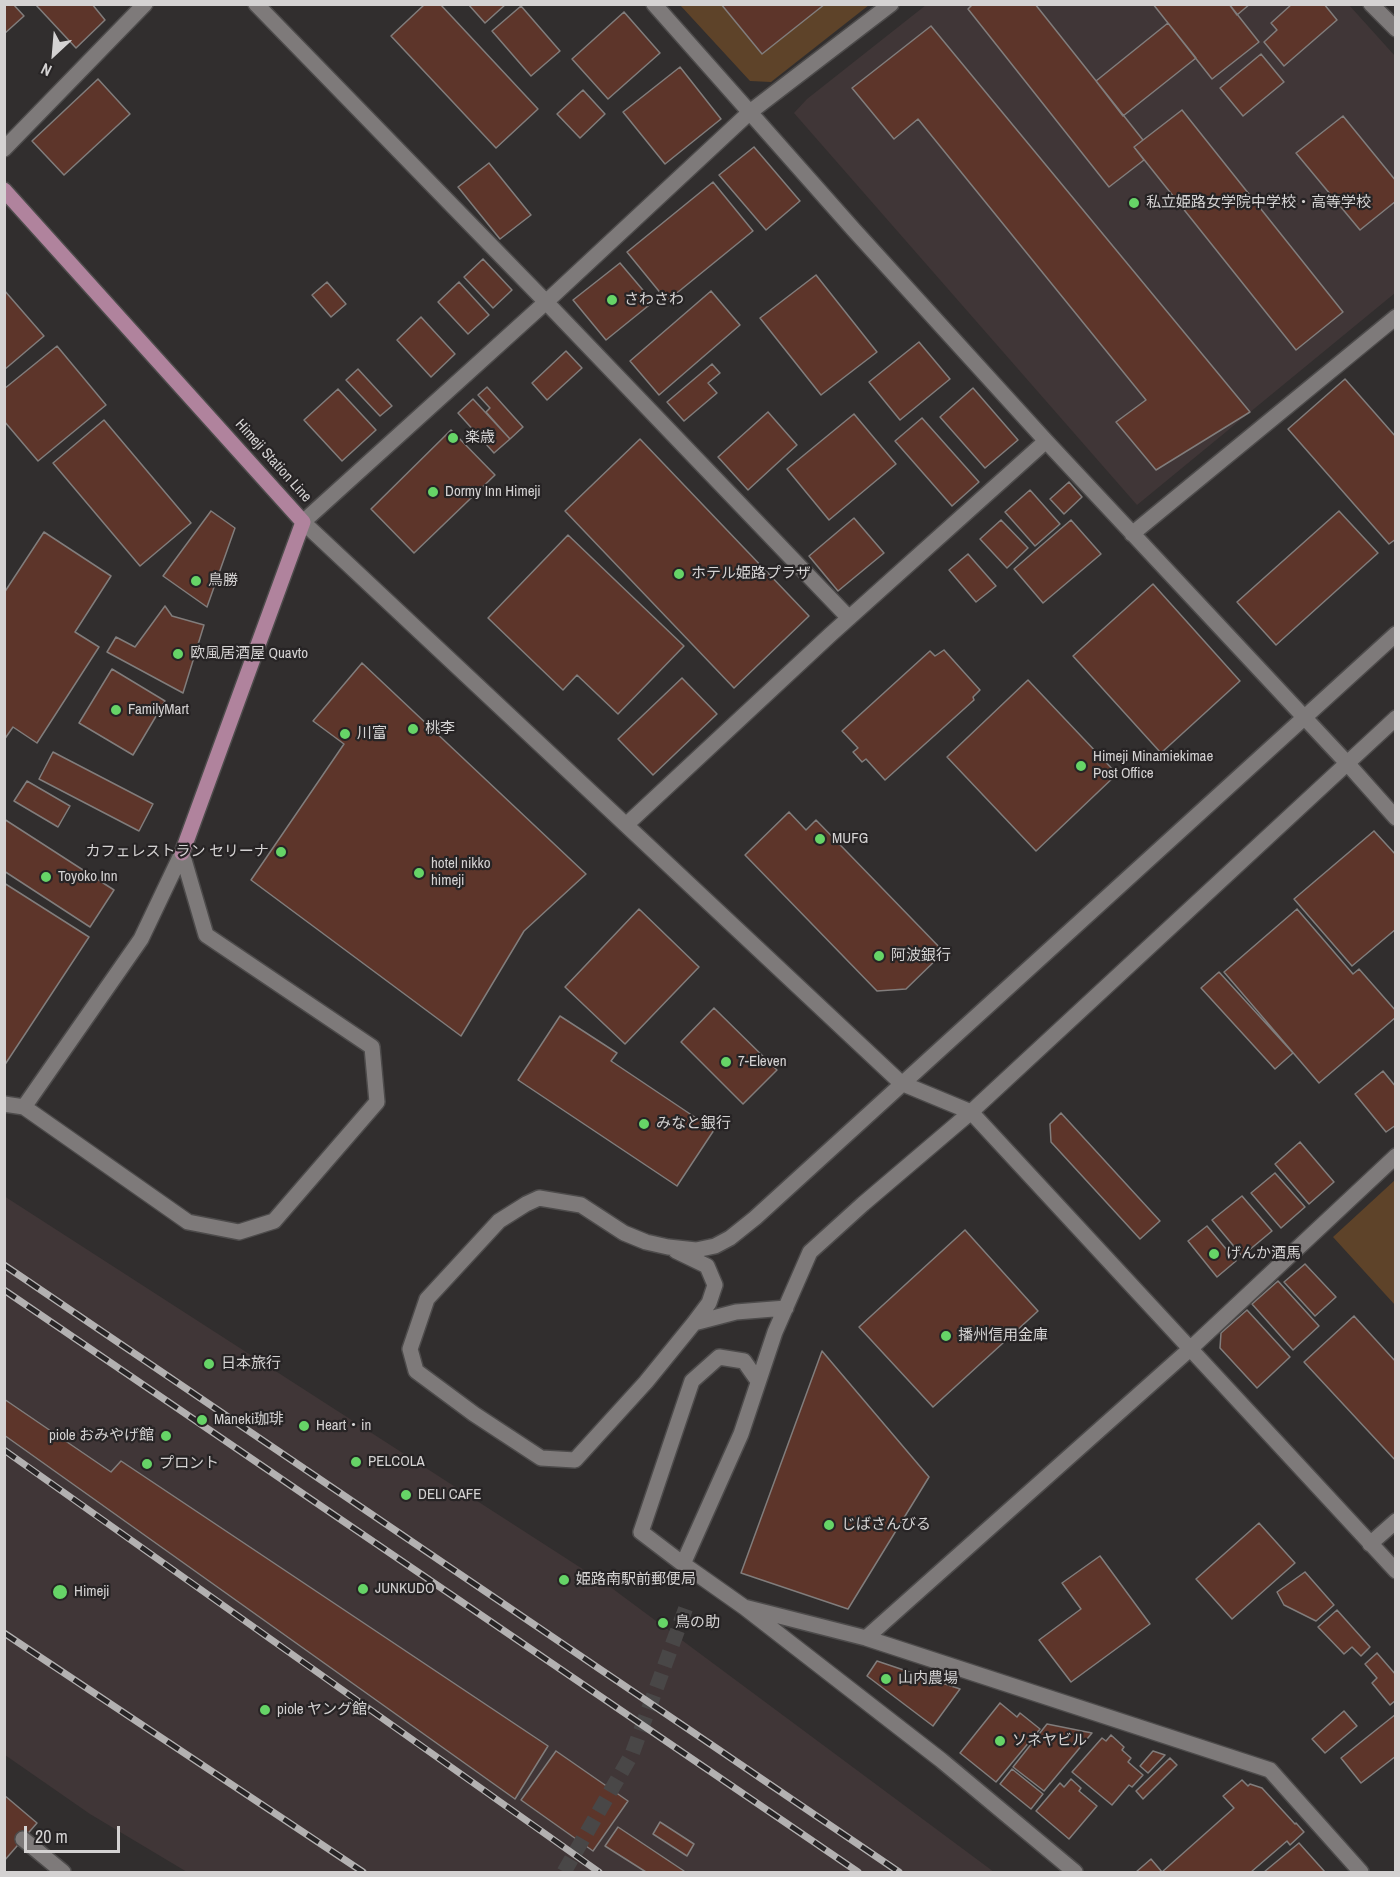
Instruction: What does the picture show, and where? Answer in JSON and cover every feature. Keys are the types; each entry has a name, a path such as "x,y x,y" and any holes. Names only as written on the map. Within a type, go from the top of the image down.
{"main road":[{"name":"Himeji Station Line","path":"4,190 303,522 182,852"}],"street":[{"path":"4,149 145,4"},
{"path":"256,4 849,618"},
{"path":"654,4 1046,441 1347,763 1395,818"},
{"path":"891,4 750,112 546,302 303,522 901,1083 971,1112 1395,1571"},
{"path":"1371,4 1395,30"},
{"path":"1132,534 1395,317"},
{"path":"626,825 849,618 1046,441"},
{"path":"668,1247 707,1266 715,1285 710,1303 646,1382 575,1460 541,1458 474,1414 416,1371 410,1349 427,1299 499,1221 539,1198 581,1205 624,1233 646,1242 668,1247 696,1250 715,1246 730,1238 755,1218 1395,634"},
{"path":"683,1564 741,1434 775,1332 810,1252 971,1112 1395,718"},
{"path":"24,1107 141,939 182,852"},
{"path":"4,1104 24,1107 188,1222 239,1232 274,1221 377,1102 372,1047 206,935 182,852"},
{"path":"866,1638 1190,1349 1395,1156"},
{"path":"694,1323 736,1312 786,1308"},
{"path":"758,1382 744,1361 719,1357 692,1381 641,1532 744,1607 941,1760 1074,1872"},
{"path":"1370,1544 1395,1521"},
{"path":"744,1607 866,1638 1270,1770 1361,1872"},
{"path":"23,1839 63,1872"}],"shaded area":[{"path":"680,5 869,5 771,82 750,81"},
{"name":"私立姫路女学院中学校・高等学校","path":"926,5 1349,5 1395,56 1395,293 1137,505 794,113 807,99"},
{"path":"1395,1180 1395,1305 1333,1237"},
{"path":"4,1196 609,1586 994,1872 187,1872 90,1814 5,1755"}],"building":[{"path":"4,4 13,4 24,16 4,34"},
{"path":"35,4 92,4 105,20 76,48"},
{"path":"425,4 440,4 538,109 496,148 391,36"},
{"path":"468,4 506,4 485,23"},
{"path":"721,4 825,4 762,54"},
{"path":"973,4 1035,4 1143,140 1134,147 1144,160 1109,187 968,9"},
{"path":"1153,4 1229,4 1259,42 1212,79"},
{"path":"1229,4 1250,4 1237,15"},
{"path":"1292,4 1324,4 1337,20 1284,66 1264,42 1277,30 1271,23"},
{"path":"521,6 560,51 531,76 492,31"},
{"path":"624,12 660,53 608,99 572,59"},
{"path":"1168,23 1196,58 1123,116 1096,81"},
{"path":"931,26 1250,412 1156,470 1116,422 1146,400 918,119 894,139 852,88"},
{"path":"1261,54 1284,82 1243,116 1220,88"},
{"path":"680,67 721,119 665,164 623,112"},
{"path":"98,79 130,114 64,175 32,141"},
{"path":"583,90 605,114 580,138 557,114"},
{"path":"1182,110 1343,312 1296,350 1134,147"},
{"path":"1343,116 1396,181 1396,201 1360,230 1296,153"},
{"path":"754,147 800,201 766,230 719,175"},
{"path":"489,163 531,215 500,239 458,187"},
{"path":"713,182 753,231 667,301 627,252"},
{"path":"483,259 512,290 493,308 464,277"},
{"path":"620,263 653,302 606,340 573,300"},
{"path":"816,275 877,352 821,395 760,318"},
{"path":"327,282 346,304 331,317 312,295"},
{"path":"459,282 489,315 468,334 438,302"},
{"path":"4,290 44,336 4,370"},
{"path":"711,291 740,325 659,395 630,361"},
{"path":"421,317 455,354 431,377 397,340"},
{"path":"919,342 950,379 900,420 869,382"},
{"path":"57,346 106,405 38,461 4,421 4,389"},
{"path":"566,351 582,368 547,400 532,383"},
{"path":"712,364 720,373 708,383 717,393 684,421 667,402"},
{"path":"358,369 392,406 380,416 346,380"},
{"path":"1345,379 1396,437 1396,539 1389,544 1288,429"},
{"path":"487,387 523,427 510,439 486,412 490,408 478,395"},
{"path":"973,388 1018,440 985,468 940,417"},
{"path":"338,389 376,430 342,461 304,420"},
{"path":"473,399 510,439 494,453 458,413"},
{"path":"768,412 797,445 748,490 718,457"},
{"path":"854,414 896,464 829,520 787,469"},
{"path":"922,418 979,482 952,506 895,441"},
{"path":"104,420 191,523 140,566 53,463"},
{"name":"Dormy Inn Himeji","path":"451,430 495,475 414,553 371,509"},
{"path":"640,439 809,616 734,688 565,511"},
{"path":"1069,482 1082,497 1064,514 1050,499"},
{"path":"1030,490 1060,524 1035,546 1005,512"},
{"path":"211,511 235,528 207,607 163,576"},
{"path":"1339,511 1378,553 1276,645 1237,602"},
{"path":"854,518 884,553 838,591 809,556"},
{"path":"1001,520 1028,548 1007,568 980,539"},
{"path":"1071,520 1101,554 1043,603 1014,569"},
{"path":"44,532 111,576 75,632 99,647 37,743 13,727 4,740 4,593"},
{"path":"568,535 684,646 618,714 577,675 563,690 488,618"},
{"path":"968,554 996,586 976,602 949,570"},
{"path":"1153,584 1240,681 1161,753 1073,656"},
{"path":"165,606 172,616 204,625 183,693 107,652 116,637 135,647"},
{"path":"944,650 980,690 973,697 974,700 885,780 866,759 862,762 853,752 858,748 842,731 930,651 935,656"},
{"path":"362,663 586,874 524,931 461,1036 251,880 344,744 313,721"},
{"path":"112,669 165,701 133,755 79,723"},
{"path":"682,678 717,714 653,775 618,739"},
{"path":"1028,680 1117,774 1036,851 947,757"},
{"path":"53,752 153,804 139,831 39,779"},
{"path":"27,781 70,806 58,827 14,801"},
{"path":"789,812 806,830 816,820 944,952 906,989 877,991 745,855"},
{"path":"4,819 114,890 90,927 4,871"},
{"path":"1374,831 1396,855 1396,929 1352,966 1294,899"},
{"path":"4,883 89,937 4,1066"},
{"path":"639,909 699,967 625,1044 565,987"},
{"path":"1297,909 1353,974 1359,969 1396,1011 1396,1017 1319,1083 1224,972"},
{"path":"1219,972 1293,1053 1275,1069 1201,988"},
{"path":"714,1008 777,1070 743,1104 681,1042"},
{"path":"560,1016 617,1053 611,1061 714,1130 677,1186 518,1080"},
{"path":"1383,1071 1396,1087 1396,1125 1386,1132 1355,1094"},
{"path":"1061,1113 1160,1221 1140,1239 1051,1142 1050,1124"},
{"path":"1300,1142 1334,1182 1309,1204 1275,1164"},
{"path":"1275,1173 1305,1207 1281,1228 1251,1193"},
{"path":"1242,1196 1272,1231 1242,1256 1212,1220"},
{"path":"1207,1226 1236,1261 1217,1277 1188,1241"},
{"path":"965,1230 1038,1311 933,1407 859,1327"},
{"path":"1305,1264 1336,1297 1315,1316 1284,1282"},
{"path":"1278,1281 1319,1326 1293,1350 1252,1304"},
{"path":"1247,1310 1290,1357 1257,1388 1220,1348 1221,1333"},
{"path":"1354,1316 1396,1362 1396,1461 1304,1362"},
{"name":"じばさんびる","path":"822,1351 929,1477 848,1609 741,1573"},
{"path":"4,1399 111,1472 121,1461 548,1746 515,1799 4,1435"},
{"path":"1259,1523 1295,1563 1232,1619 1196,1579"},
{"path":"1100,1556 1150,1624 1071,1682 1039,1640 1081,1609 1062,1583"},
{"path":"1305,1572 1334,1605 1316,1621 1284,1605 1277,1592"},
{"path":"1337,1610 1370,1647 1361,1656 1352,1647 1344,1654 1318,1627"},
{"path":"1377,1653 1396,1675 1396,1700 1390,1705 1372,1683 1377,1678 1365,1664"},
{"path":"877,1661 960,1689 933,1726 867,1676"},
{"name":"ソネヤビル","path":"1000,1703 1017,1717 1020,1713 1040,1729 996,1782 960,1753"},
{"path":"1344,1711 1357,1726 1325,1753 1312,1739"},
{"path":"1396,1714 1396,1756 1361,1783 1341,1758"},
{"path":"1047,1724 1092,1733 1044,1791 1013,1767"},
{"path":"1111,1735 1124,1747 1122,1750 1131,1758 1128,1762 1143,1775 1132,1787 1129,1785 1112,1805 1072,1772 1102,1738 1106,1741"},
{"path":"556,1751 628,1801 593,1851 521,1800"},
{"path":"1153,1751 1165,1755 1148,1773 1140,1766"},
{"path":"1170,1758 1177,1765 1143,1799 1136,1791"},
{"path":"1012,1769 1043,1794 1031,1809 1000,1784"},
{"path":"1071,1779 1081,1788 1079,1791 1097,1806 1069,1839 1036,1811 1060,1783 1064,1787"},
{"path":"1242,1780 1248,1786 1250,1784 1262,1788 1304,1832 1290,1845 1287,1841 1251,1872 1162,1872 1234,1808 1223,1796"},
{"path":"4,1795 37,1823 4,1861"},
{"path":"660,1822 694,1844 687,1856 653,1834"},
{"path":"618,1827 684,1871 646,1872 605,1846"},
{"path":"1299,1843 1325,1872 1264,1872"},
{"path":"1151,1859 1162,1872 1136,1872"}],"tunnel":[{"path":"564,1872 632,1754 688,1602"}],"railway":[{"path":"4,1265 899,1872"},
{"path":"4,1290 858,1872"},
{"path":"4,1450 599,1872"},
{"path":"4,1633 363,1872"}],"place":[{"name":"私立姫路女学院中学校・高等学校","path":"1134,203"},
{"name":"さわさわ","path":"612,300"},
{"name":"楽歳","path":"453,438"},
{"name":"Dormy Inn Himeji","path":"433,492"},
{"name":"ホテル姫路プラザ","path":"679,574"},
{"name":"鳥勝","path":"196,581"},
{"name":"欧風居酒屋 Quavto","path":"178,654"},
{"name":"FamilyMart","path":"116,710"},
{"name":"桃李","path":"413,729"},
{"name":"川富","path":"345,734"},
{"name":"Himeji Minamiekimae Post Office","path":"1081,766"},
{"name":"MUFG","path":"820,839"},
{"name":"カフェレストラン セリーナ","path":"281,852"},
{"name":"hotel nikko himeji","path":"419,873"},
{"name":"Toyoko Inn","path":"46,877"},
{"name":"阿波銀行","path":"879,956"},
{"name":"7-Eleven","path":"726,1062"},
{"name":"みなと銀行","path":"644,1124"},
{"name":"げんか酒馬","path":"1214,1254"},
{"name":"播州信用金庫","path":"946,1336"},
{"name":"日本旅行","path":"209,1364"},
{"name":"Maneki珈琲","path":"202,1420"},
{"name":"Heart・in","path":"304,1426"},
{"name":"piole おみやげ館","path":"166,1436"},
{"name":"PELCOLA","path":"356,1462"},
{"name":"プロント","path":"147,1464"},
{"name":"DELI CAFE","path":"406,1495"},
{"name":"じばさんびる","path":"829,1525"},
{"name":"姫路南駅前郵便局","path":"564,1580"},
{"name":"JUNKUDO","path":"363,1589"},
{"name":"Himeji","path":"60,1592"},
{"name":"鳥の助","path":"663,1623"},
{"name":"山内農場","path":"886,1679"},
{"name":"piole ヤング館","path":"265,1710"},
{"name":"ソネヤビル","path":"1000,1741"}]}
